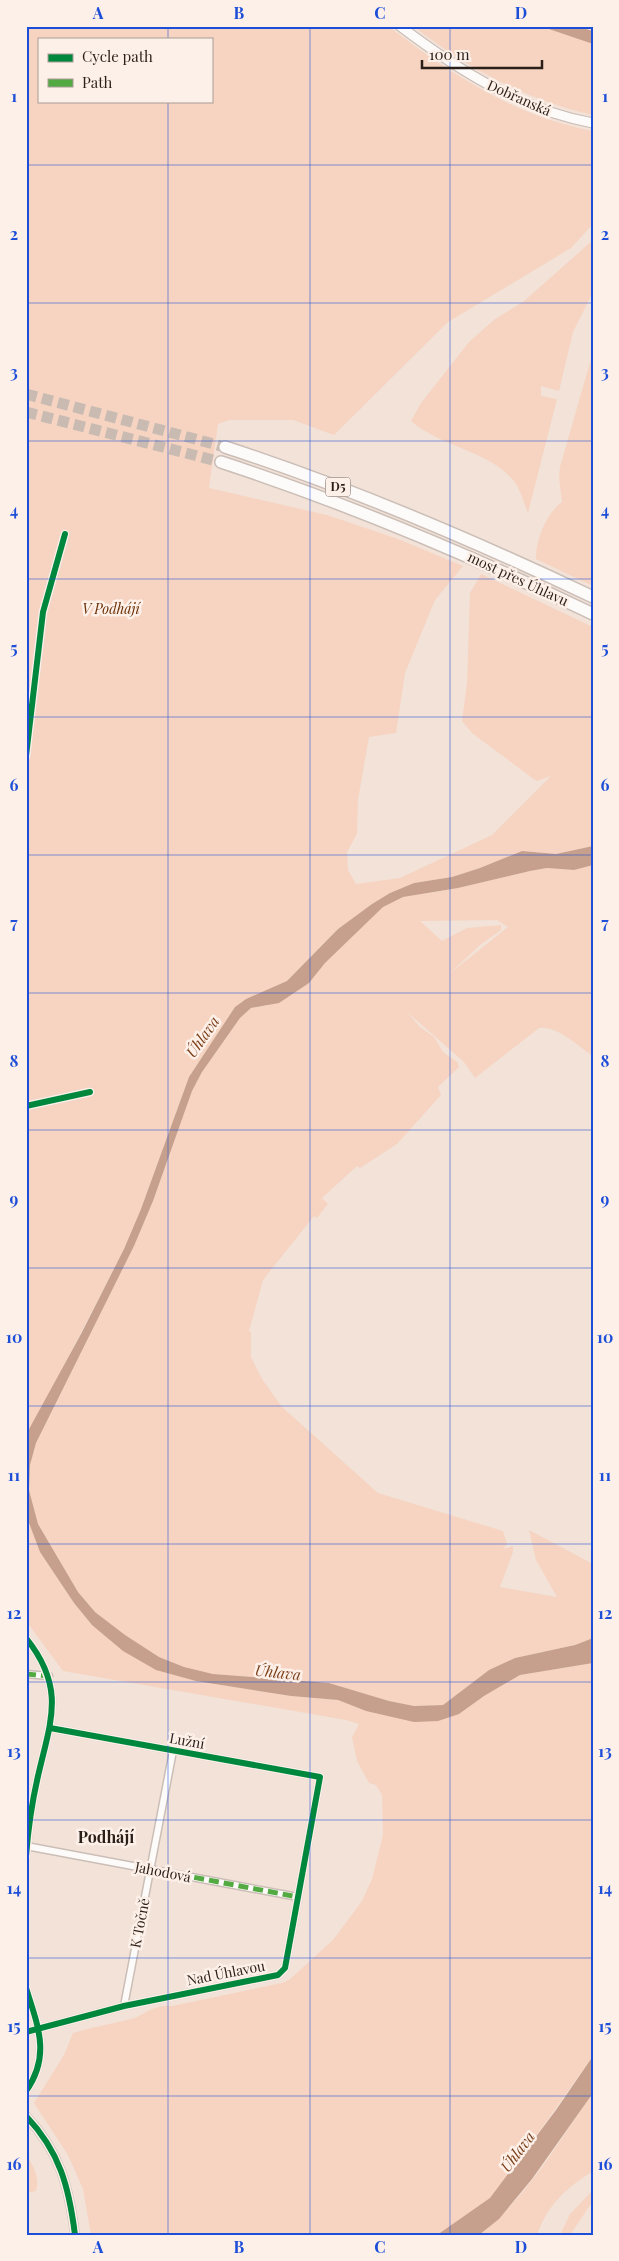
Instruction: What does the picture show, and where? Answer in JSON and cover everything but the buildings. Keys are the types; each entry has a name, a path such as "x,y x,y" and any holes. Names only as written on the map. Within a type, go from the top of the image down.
{"highway":[{"name":"most přes Úhlavu","path":"225,447 362,496 449,531 593,597"},
{"name":"most přes Úhlavu","path":"222,462 358,511 443,546 593,614"}],"main road":[{"name":"Dobřanská","path":"400,26 488,85 543,110 593,123"}],"street":[{"path":"26,756 43,612 65,534"},
{"path":"26,1106 90,1092"},
{"path":"26,1638 36,1651 49,1676 52,1696 50,1728 38,1777 26,1856"},
{"path":"26,1674 49,1676"},
{"name":"Lužní","path":"50,1728 320,1777"},
{"name":"K Točně","path":"124,2006 173,1751"},
{"name":"Nad Úhlavou","path":"26,2032 124,2006 278,1976 285,1968 320,1777"},
{"name":"Jahodová","path":"27,1846 298,1897"},
{"path":"26,1988 38,2030 41,2059 36,2076 26,2091"},
{"path":"26,2116 39,2130 57,2159 68,2186 75,2235"}],"green space":[{"name":"V Podhájí","path":"32,26 388,26 435,60 484,91 537,115 593,131 593,224 571,248 448,322 334,435 293,420 229,420 218,424 209,488 327,515 398,539 463,566 435,600 405,673 396,733 369,737 358,800 357,834 347,852 348,870 356,884 400,878 492,835 551,776 535,780 472,733 462,721 467,683 470,593 481,574 593,627 593,846 556,854 522,851 452,877 414,883 390,893 338,929 287,981 246,999 235,1007 189,1077 141,1209 124,1249 26,1439 26,28"},
{"path":"413,26 540,26 593,44 593,115 544,100 498,81 455,56"},
{"path":"593,240 593,292 573,332 559,391 541,386 541,396 557,399 528,513 516,484 503,471 478,455 423,430 411,421 421,403 469,342 495,319 523,302"},
{"path":"593,352 593,586 536,559 536,552 547,520 562,502 559,478 560,467"},
{"path":"593,865 593,1056 560,1033 546,1028 539,1028 475,1078 464,1062 407,1012 420,1027 434,1037 443,1052 457,1062 459,1067 438,1087 441,1095 397,1144 360,1168 357,1166 322,1198 328,1204 317,1218 314,1216 263,1280 249,1331 251,1332 251,1357 262,1379 282,1407 378,1493 503,1531 507,1544 503,1549 513,1546 513,1552 500,1587 557,1597 536,1560 529,1530 593,1564 593,1638 575,1645 515,1658 489,1670 443,1705 414,1706 389,1701 329,1683 213,1674 184,1667 159,1657 124,1635 95,1612 78,1592 38,1524 29,1490 30,1465 36,1443 134,1246 153,1201 192,1091 202,1072 240,1018 251,1008 266,1006 309,983 325,963 383,906 403,897 458,888 530,871 547,868 574,870","holes":["497,920 508,927 449,974 480,945 501,930 501,925 467,928 442,941 420,921"]},
{"path":"26,1515 40,1552 74,1603 92,1625 196,1681 291,1696 338,1700 366,1711 459,1714 484,1696 520,1675 593,1663 593,2056 490,2199 437,2235 91,2235 83,2189 68,2155 34,2103 64,2055 73,2033 131,2019 154,2008 172,2006 289,1980 333,1940 362,1901 372,1879 383,1835 382,1795 376,1785 369,1783 357,1761 352,1737 359,1724 346,1720 63,1671 26,1621"},
{"path":"593,2093 593,2175 590,2173 581,2179 558,2199 546,2215 537,2235 479,2235 527,2187"},
{"path":"26,2153 35,2172 37,2186 36,2191 26,2193"},
{"path":"593,2190 593,2201 570,2235 560,2235 570,2214"}],"shaded area":[{"path":"540,26 576,26 593,31 593,44"},
{"path":"593,846 593,865 574,870 547,868 458,888 403,897 383,907 325,963 309,983 279,1003 251,1008 240,1018 202,1072 192,1091 153,1201 134,1246 36,1443 30,1465 29,1490 38,1524 78,1592 95,1612 125,1635 159,1657 184,1667 213,1674 329,1683 389,1701 414,1706 443,1705 489,1670 515,1658 575,1645 593,1638 593,1663 520,1675 484,1696 459,1714 438,1721 414,1722 366,1711 338,1700 291,1696 196,1681 156,1670 123,1651 92,1625 74,1603 40,1552 26,1515 26,1439 28,1431 81,1334 124,1249 141,1209 189,1077 235,1007 246,999 287,981 338,929 390,893 414,883 452,877 522,851 556,854"},
{"path":"593,2056 593,2093 532,2179 499,2219 479,2235 437,2235 490,2198 556,2110"}],"tunnel":[{"path":"26,394 225,447"},
{"path":"26,412 221,462"}],"marked path":[{"path":"26,1674 49,1676"},
{"path":"150,1869 298,1897"}],"cycle path":[{"path":"26,756 43,612 65,534"},
{"path":"26,1106 90,1092"},
{"path":"26,1638 39,1656 47,1673 52,1705 47,1738 32,1806 26,1856"},
{"path":"26,2032 124,2006 278,1975 285,1968 320,1777 50,1728"},
{"path":"26,1988 35,2015 40,2041 38,2065 34,2078 26,2091"},
{"path":"26,2116 47,2143 61,2171 70,2201 75,2235"}],"district":[{"name":"Podhájí","path":"106,1837"}],"water label":[{"name":"Úhlava","path":"203,1037"},
{"name":"Úhlava","path":"278,1673"},
{"name":"Úhlava","path":"518,2152"}]}
